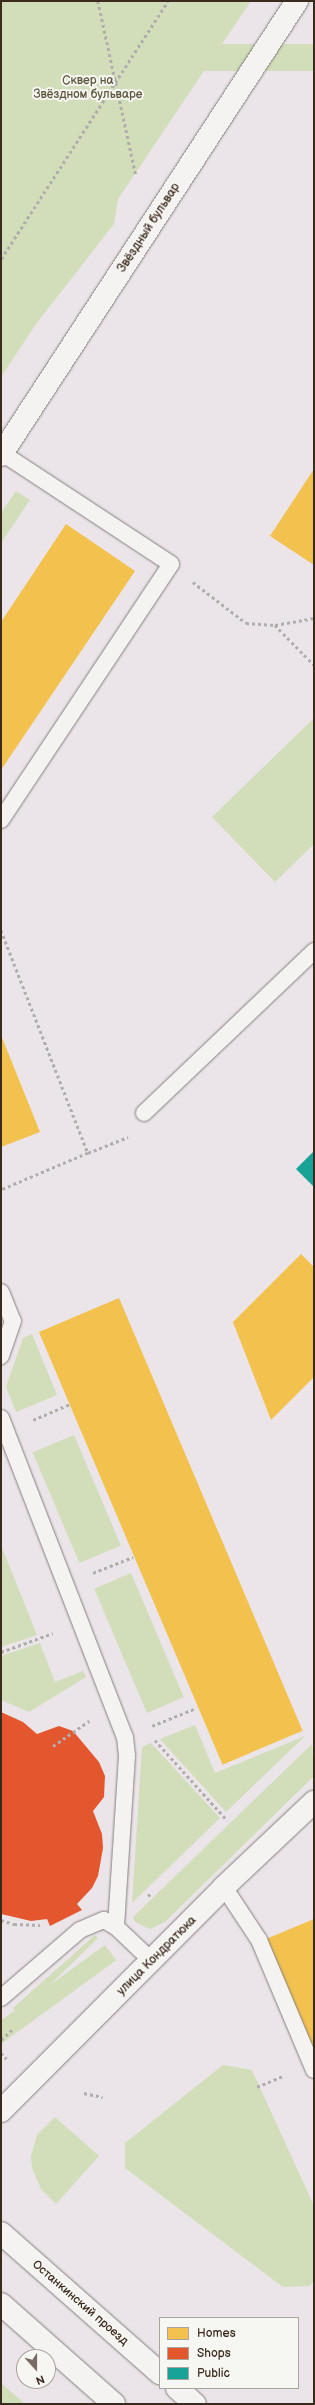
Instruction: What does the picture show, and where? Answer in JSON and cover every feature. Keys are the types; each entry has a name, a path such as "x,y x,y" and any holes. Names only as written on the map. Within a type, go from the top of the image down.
{"street":[{"name":"Звёздный бульвар","path":"2,454 297,1"},
{"name":"улица Кондратюка","path":"1,2111 152,1962 224,1887 314,1802"},
{"name":"Останкинский проезд","path":"1,2233 159,2372"},
{"path":"1,2304 114,2404"},
{"path":"178,2389 195,2404"}],"lane":[{"path":"1,820 170,564 2,454"},
{"path":"144,1113 314,951"},
{"path":"1,1292 13,1321 1,1356"},
{"path":"4,1425 116,1711 125,1738 127,1756 116,1927"},
{"path":"224,1887 259,1940 314,2070"},
{"path":"1,1998 80,1930 104,1920 116,1927 152,1962"}],"path":[{"path":"98,1 136,176"},
{"path":"1,259 168,1"},
{"path":"192,581 246,623 275,625 314,618"},
{"path":"275,625 314,665"},
{"path":"1,930 88,1153"},
{"path":"1,1190 121,1140"},
{"path":"4,1425 70,1404"},
{"path":"66,1584 133,1557"},
{"path":"1,1652 38,1639"},
{"path":"125,1738 196,1708"},
{"path":"53,1746 86,1722 116,1711"},
{"path":"145,1729 227,1820"},
{"path":"1,1920 14,1924 43,1924"},
{"path":"1,2040 13,2029"},
{"path":"1,2053 7,2058 4,2062"},
{"path":"84,2093 103,2098"}],"green space":[{"name":"Сквер на Звёздном бульваре","path":"1,1 251,1 118,199 114,224 36,324 1,377"},
{"path":"1,44 314,44 314,71 1,71"},
{"path":"16,491 30,500 1,543 1,513"},
{"path":"314,718 314,844 275,882 212,817"},
{"path":"32,1334 57,1395 16,1412 6,1387 23,1338"},
{"path":"74,1435 121,1545 79,1563 33,1453"},
{"path":"1,1545 37,1635 1,1647"},
{"path":"131,1573 184,1697 147,1713 94,1589"},
{"path":"40,1643 55,1682 83,1671 86,1677 29,1712 1,1700 1,1656"},
{"path":"195,1725 215,1773 305,1736 226,1812 160,1739"},
{"path":"151,1743 220,1818 132,1903 142,1747"},
{"path":"312,1744 314,1776 165,1922 150,1929 135,1922 133,1917"},
{"path":"95,1935 98,1938 19,2015 13,2008"},
{"path":"105,1945 116,1960 1,2044 1,2021"},
{"path":"223,2065 252,2070 314,2206 314,2281 309,2286 283,2287 125,2168 125,2143"},
{"path":"55,2117 99,2156 56,2204 41,2189 32,2168 31,2156 37,2135"},
{"path":"1,2383 25,2404 1,2404"}],"building: Homes":[{"path":"314,469 314,565 270,536"},
{"path":"66,524 135,571 1,770 1,622"},
{"path":"1,1035 40,1132 1,1147"},
{"path":"301,1254 314,1267 314,1377 271,1420 233,1322"},
{"path":"119,1298 303,1731 223,1765 39,1332"},
{"path":"314,1919 314,2052 266,1939"}],"building: Shops":[{"path":"1,1712 23,1722 37,1734 59,1726 73,1731 99,1762 105,1776 104,1797 93,1811 102,1834 103,1848 98,1876 92,1888 77,1904 82,1910 50,1926 47,1919 31,1921 1,1914"}],"building: Public":[{"path":"314,1151 314,1187 296,1169"}]}
